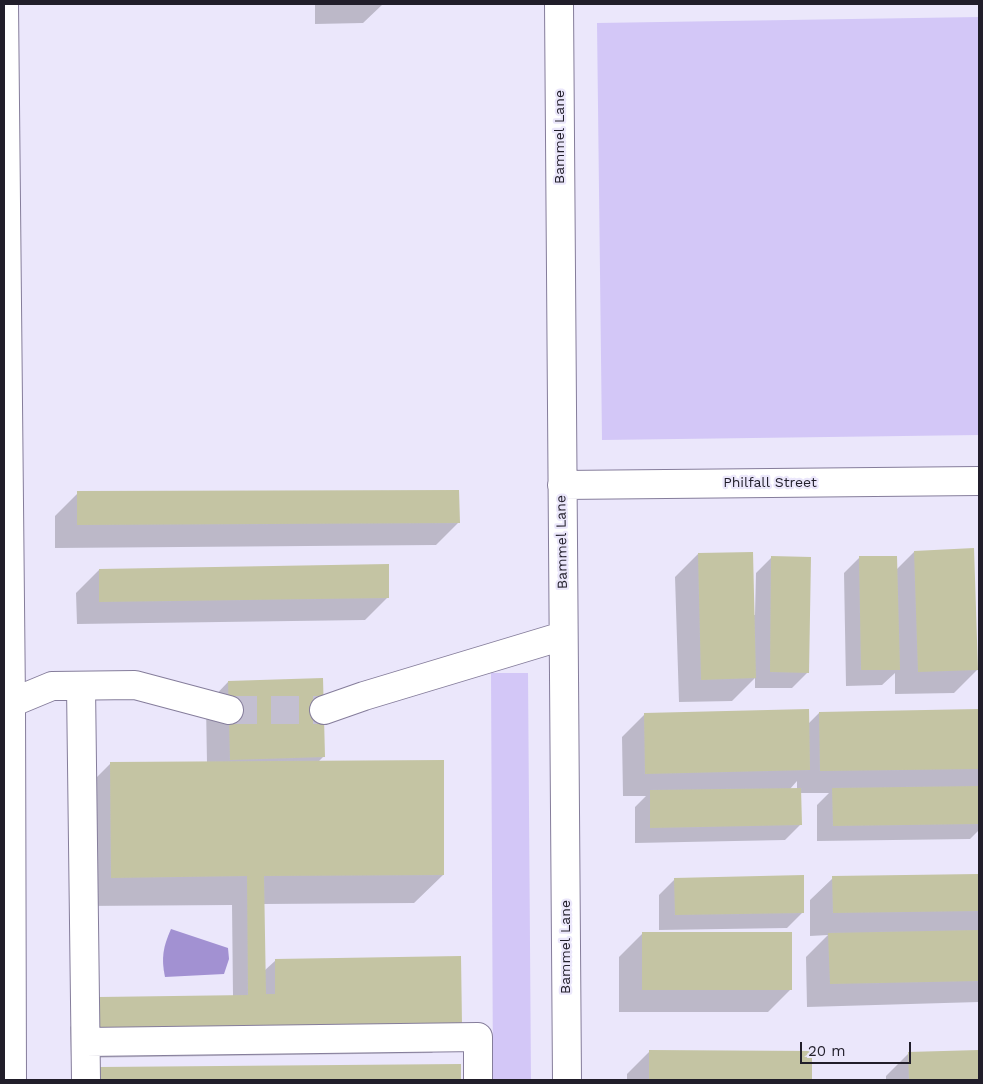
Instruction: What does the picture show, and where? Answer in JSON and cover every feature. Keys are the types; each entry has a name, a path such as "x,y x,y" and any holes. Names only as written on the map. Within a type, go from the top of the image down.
{"street":[{"path":"4,4 11,703 8,1048 12,1080"},
{"name":"Bammel Lane","path":"559,4 566,1080"},
{"name":"Philfall Street","path":"562,485 979,481"},
{"path":"324,710 364,696 563,636"},
{"path":"11,703 52,686 135,685 229,710"},
{"path":"82,686 86,1080"},
{"path":"86,1042 478,1037 478,1080"}],"shaded area":[{"path":"979,17 979,435 602,440 597,23"},
{"path":"491,673 528,673 531,1080 493,1080"},
{"path":"171,929 228,948 229,959 224,974 165,977 164,953"}],"building":[{"path":"459,490 460,523 77,525 77,491"},
{"path":"974,548 978,670 918,672 914,551"},
{"path":"753,552 756,678 701,680 698,553"},
{"path":"771,556 811,557 809,673 770,672"},
{"path":"859,556 897,556 900,670 861,670"},
{"path":"389,564 389,598 99,602 99,569"},
{"path":"323,678 325,757 230,760 228,681"},
{"path":"809,709 810,770 645,774 644,713"},
{"path":"979,709 979,769 820,771 819,712"},
{"path":"444,760 444,875 264,876 266,994 275,994 275,959 461,956 462,1025 99,1030 99,997 248,995 247,876 111,878 110,762"},
{"path":"979,786 979,824 833,826 832,788"},
{"path":"801,788 802,825 650,828 650,790"},
{"path":"979,874 979,911 833,913 832,876"},
{"path":"804,875 804,913 675,915 674,878"},
{"path":"979,930 979,981 830,984 828,933"},
{"path":"642,932 792,932 792,990 642,990"},
{"path":"649,1050 812,1051 812,1080 649,1080"},
{"path":"979,1050 979,1080 909,1080 908,1052"},
{"path":"461,1064 461,1080 100,1080 100,1067"}],"tunnel":[{"path":"229,710 324,710"}]}
